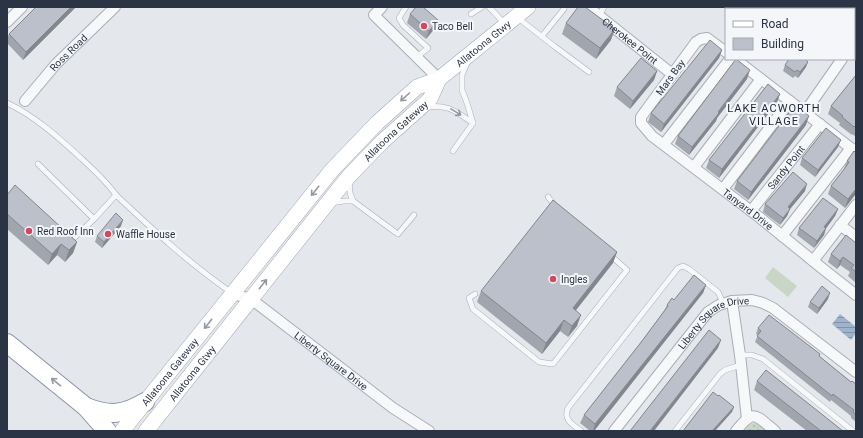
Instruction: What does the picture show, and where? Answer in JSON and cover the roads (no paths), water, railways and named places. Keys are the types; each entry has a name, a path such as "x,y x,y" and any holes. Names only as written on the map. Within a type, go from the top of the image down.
{"highway":[{"path":"7,343 86,407 107,431"},
{"path":"86,407 102,412 118,413 125,412 145,402"}],"main road":[{"name":"Allatoona Gtwy","path":"439,79 516,16"},
{"name":"Allatoona Gateway","path":"239,315 350,174 382,141 430,99 439,79"},
{"name":"Allatoona Gateway","path":"122,431 332,170 377,123 417,87 439,79"},
{"name":"Allatoona Gtwy","path":"146,431 239,315"}],"street":[{"path":"7,22 22,7"},
{"name":"Ross Road","path":"25,101 56,64 115,7"},
{"path":"382,7 374,15 439,79"},
{"name":"Cherokee Point","path":"588,7 601,11 672,74"},
{"name":"Mars Bay","path":"641,123 641,117 696,42 707,38 725,51"},
{"path":"664,144 729,60"},
{"path":"736,60 853,150 782,236"},
{"path":"805,112 841,60"},
{"path":"694,167 761,79"},
{"path":"723,189 790,101"},
{"name":"Tanyard Drive","path":"641,123 646,130 856,294"},
{"name":"Sandy Point","path":"751,211 820,124"},
{"path":"812,261 856,205"},
{"path":"840,225 856,237"},
{"name":"Liberty Square Drive","path":"233,294 251,299 393,408 429,431"},
{"name":"Liberty Square Drive","path":"614,431 708,312 728,302 752,300 773,308 856,372"},
{"path":"728,302 741,360 747,419"},
{"path":"736,431 751,416 756,416 775,431"}],"lane":[{"path":"406,7 399,18 403,25 428,48 417,58"},
{"path":"471,14 482,7"},
{"path":"489,7 516,16 589,72"},
{"path":"542,36 564,9"},
{"path":"471,52 462,75 462,90 473,123"},
{"path":"7,103 32,118 53,134 100,176 116,195 143,221 205,275 233,294"},
{"path":"418,109 435,106 448,107 473,123"},
{"path":"453,152 473,123"},
{"path":"38,164 94,218"},
{"path":"350,174 349,188 353,202"},
{"path":"75,238 116,195"},
{"path":"548,197 560,211"},
{"path":"325,206 338,202 353,202 397,233 414,215"},
{"path":"475,294 469,298 473,309 539,362 553,364 627,270 604,250"},
{"path":"581,431 567,420 566,414 568,408 678,268 683,266 689,269 728,302"},
{"path":"675,431 722,372 752,355 763,359 853,431"}],"water":[{"path":"840,314 856,327 856,333 851,340 832,324"}],"place":[{"name":"Taco Bell","path":"424,26"},
{"name":"Red Roof Inn","path":"29,231"},
{"name":"Waffle House","path":"108,234"},
{"name":"Ingles","path":"553,279"}],"district":[{"name":"LAKE ACWORTH VILLAGE","path":"774,114"}]}
